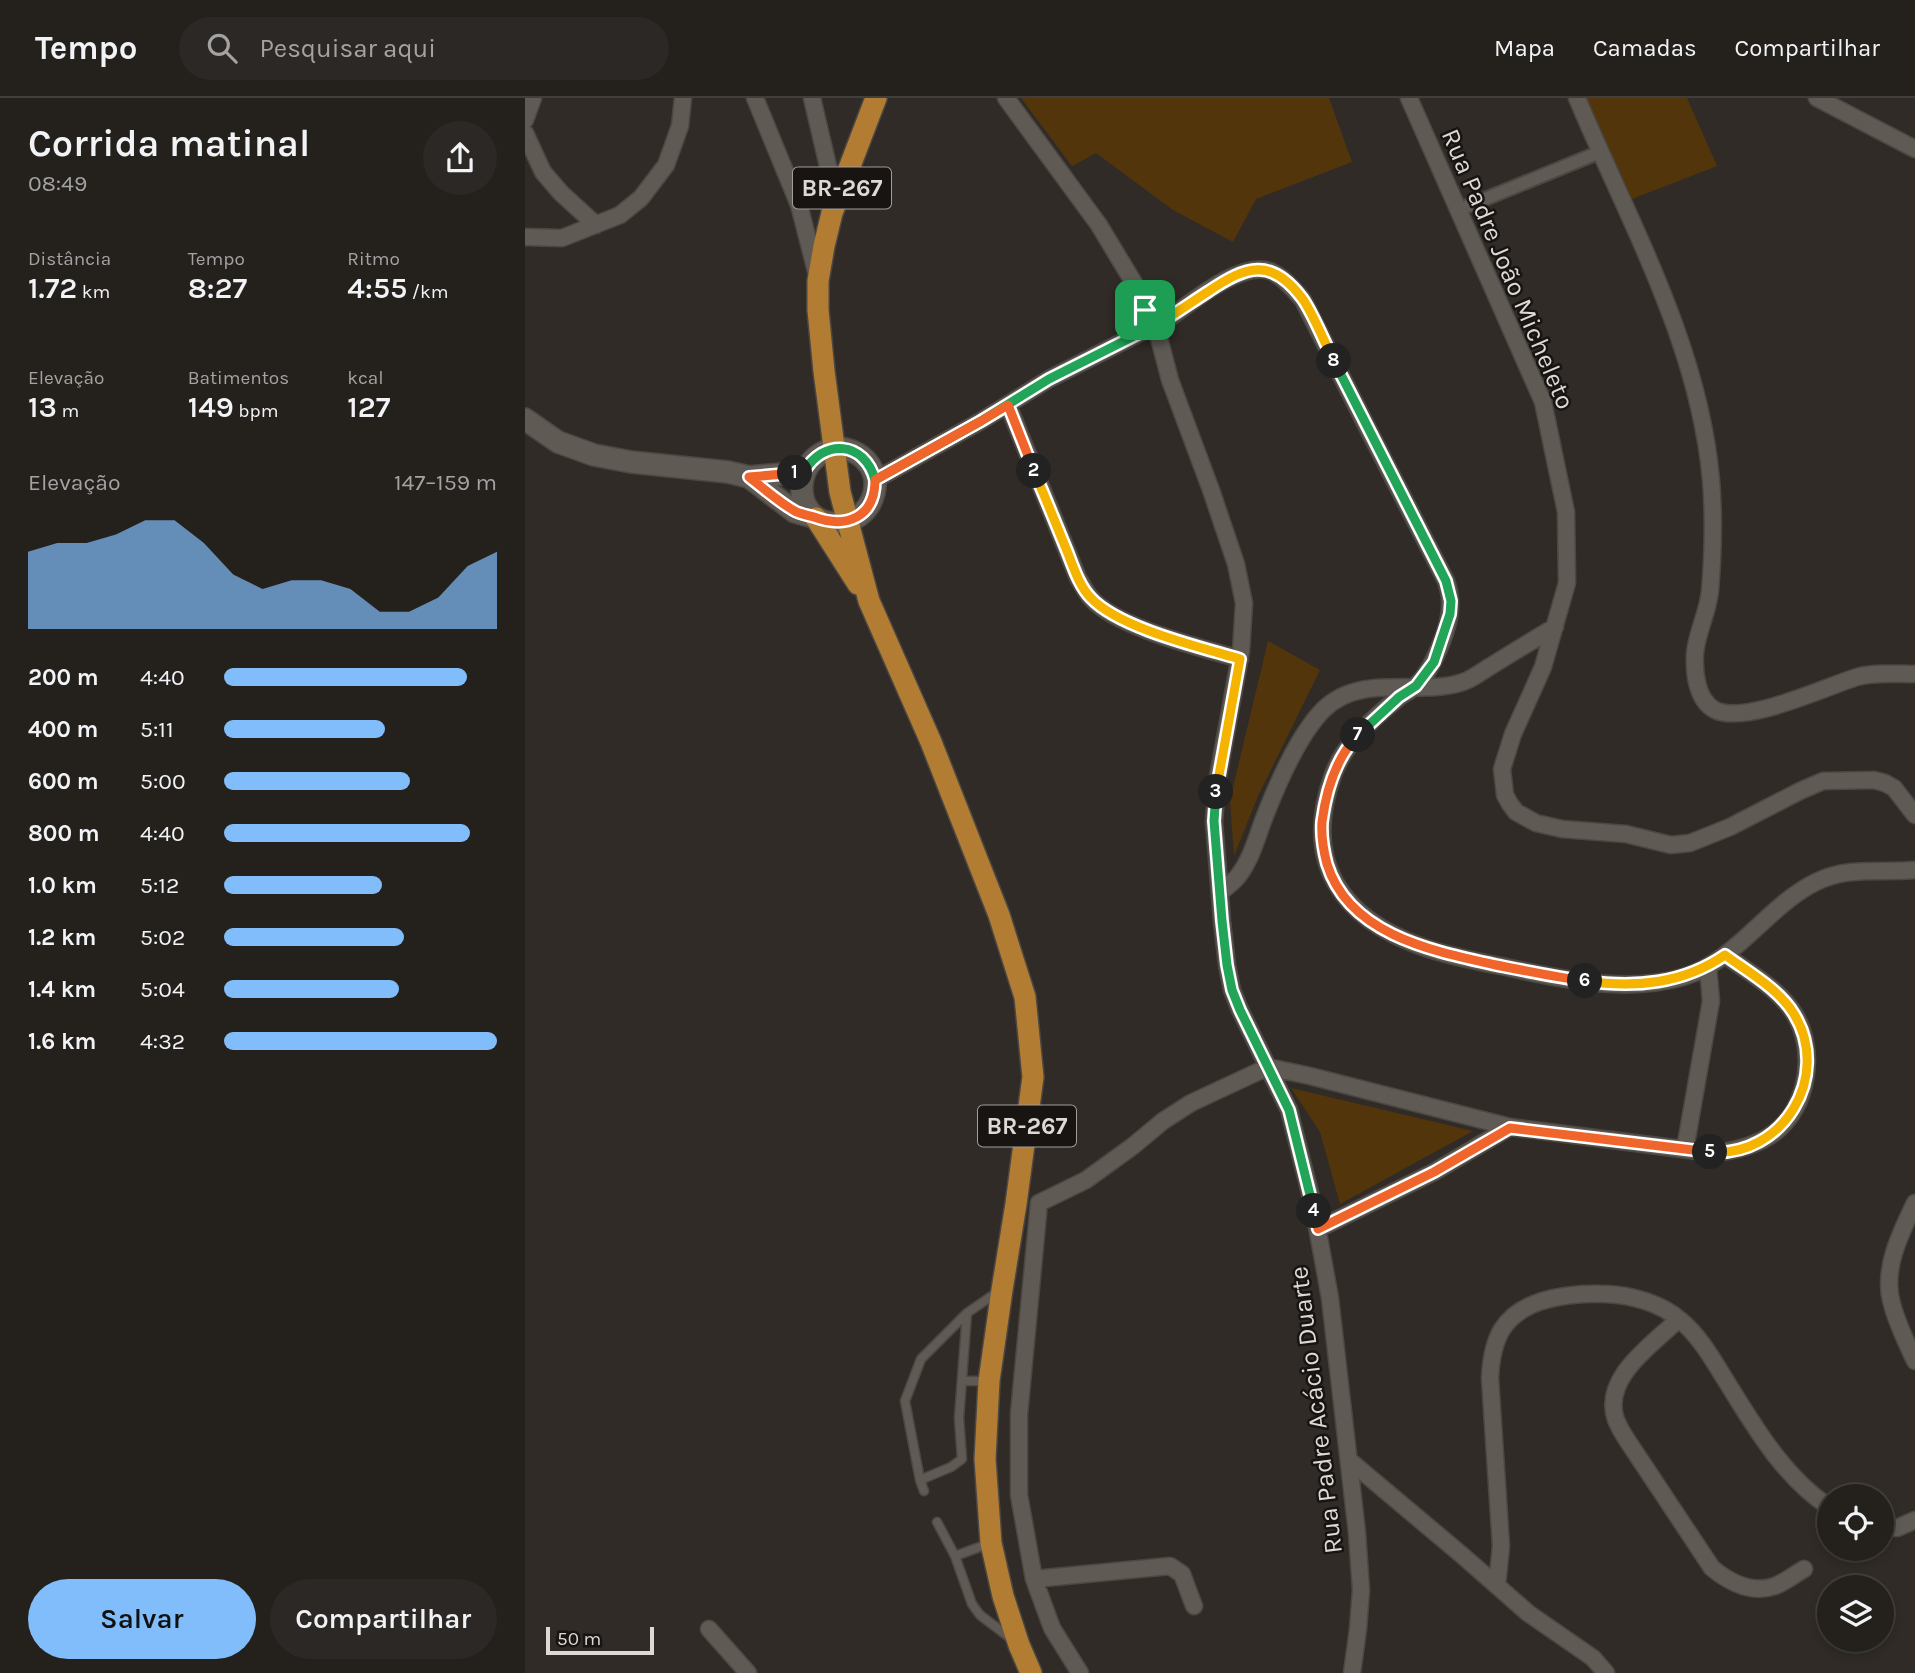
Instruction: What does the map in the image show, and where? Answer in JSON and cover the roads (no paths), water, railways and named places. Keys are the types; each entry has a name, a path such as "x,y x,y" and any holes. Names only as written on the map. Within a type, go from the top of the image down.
{"highway":[{"name":"BR-267","path":"876,98 832,213 824,246 818,281 820,334 840,492 869,601 931,742 999,915 1025,996 1033,1076 989,1381 985,1459 991,1544 1003,1596 1031,1673"},
{"path":"815,518 869,601"}],"street":[{"path":"525,120 533,98"},
{"path":"525,237 562,238 620,215 641,198 666,165 680,126 683,98"},
{"path":"755,98 799,205 818,281"},
{"path":"812,98 828,166 839,197"},
{"path":"1006,98 1099,225 1149,308"},
{"name":"Rua Padre João Micheleto","path":"1409,98 1543,402 1566,512 1567,583 1543,667 1513,734 1502,769 1504,795 1510,804 1516,812 1536,823 1562,830 1626,834 1671,845 1690,843 1730,827 1823,782 1874,780 1894,788 1915,815"},
{"path":"1577,98 1655,273 1690,370 1703,418 1711,481 1712,536 1710,593 1695,652 1698,688 1702,696 1716,710 1744,713 1860,676 1915,674"},
{"path":"1817,98 1915,149"},
{"path":"525,133 543,172 561,193 596,225"},
{"path":"1458,210 1599,152"},
{"path":"525,168 543,172"},
{"path":"1168,318 1230,277 1257,269 1271,272 1292,287 1303,300 1446,581 1451,601 1450,614 1434,662 1416,686 1399,697 1355,738 1334,772 1327,794 1321,834 1333,881 1372,923 1425,948 1554,977 1633,984 1682,977 1708,967 1799,892 1817,881 1841,873 1865,870 1915,870"},
{"path":"875,480 981,421 1049,379 1167,327 1168,318 1161,309 1149,308 1140,318 1142,327 1151,332"},
{"name":"Rua Padre Acácio Duarte","path":"1151,332 1211,490 1236,564 1244,603 1240,659 1217,782 1214,821 1227,965 1232,990 1289,1110 1318,1229 1330,1298 1357,1533 1361,1590 1352,1673"},
{"path":"1008,405 1073,566 1090,598 1104,609 1147,630 1240,659"},
{"path":"525,419 558,442 594,455 749,477 804,472"},
{"path":"749,477 795,512 826,522 847,522 866,510 875,491 875,480 869,464 857,453 841,448 833,449 815,457 804,472 802,492 815,518"},
{"path":"1220,893 1238,877 1248,861 1276,787 1295,751 1326,707 1350,693 1366,689 1444,686 1465,682 1555,626"},
{"path":"1016,1205 1039,1203 1086,1180 1191,1103 1268,1067 1510,1128 1713,1153 1749,1146 1775,1132 1797,1105 1806,1073 1806,1044 1794,1013 1776,994 1725,955"},
{"path":"1685,1149 1711,1001 1708,967"},
{"path":"1318,1229 1434,1172 1510,1128"},
{"path":"1039,1203 1019,1414 1019,1495 1034,1579 1052,1628 1080,1673"},
{"path":"1915,1203 1899,1236 1889,1287 1897,1319 1915,1361"},
{"path":"1497,1586 1501,1546 1490,1378 1491,1356 1501,1329 1514,1316 1531,1305 1549,1299 1594,1294 1617,1295 1641,1300 1666,1310 1679,1319 1707,1350 1765,1440 1793,1477 1817,1499"},
{"path":"1679,1319 1620,1379 1613,1406 1616,1421 1713,1568 1724,1578 1739,1585 1771,1588 1804,1569"},
{"path":"1350,1461 1528,1613 1593,1658 1606,1673"},
{"path":"1894,1528 1915,1520"},
{"path":"1034,1579 1170,1566 1182,1574 1194,1606"},
{"path":"709,1629 748,1673"}],"lane":[{"path":"924,1491 905,1401 921,1359 967,1313 1002,1290"},
{"path":"962,1459 959,1418 967,1313"},
{"path":"962,1381 989,1381"},
{"path":"920,1480 951,1467 962,1459 985,1459"},
{"path":"937,1522 955,1556 972,1604 980,1615 1019,1645"},
{"path":"955,1556 991,1544"}]}
